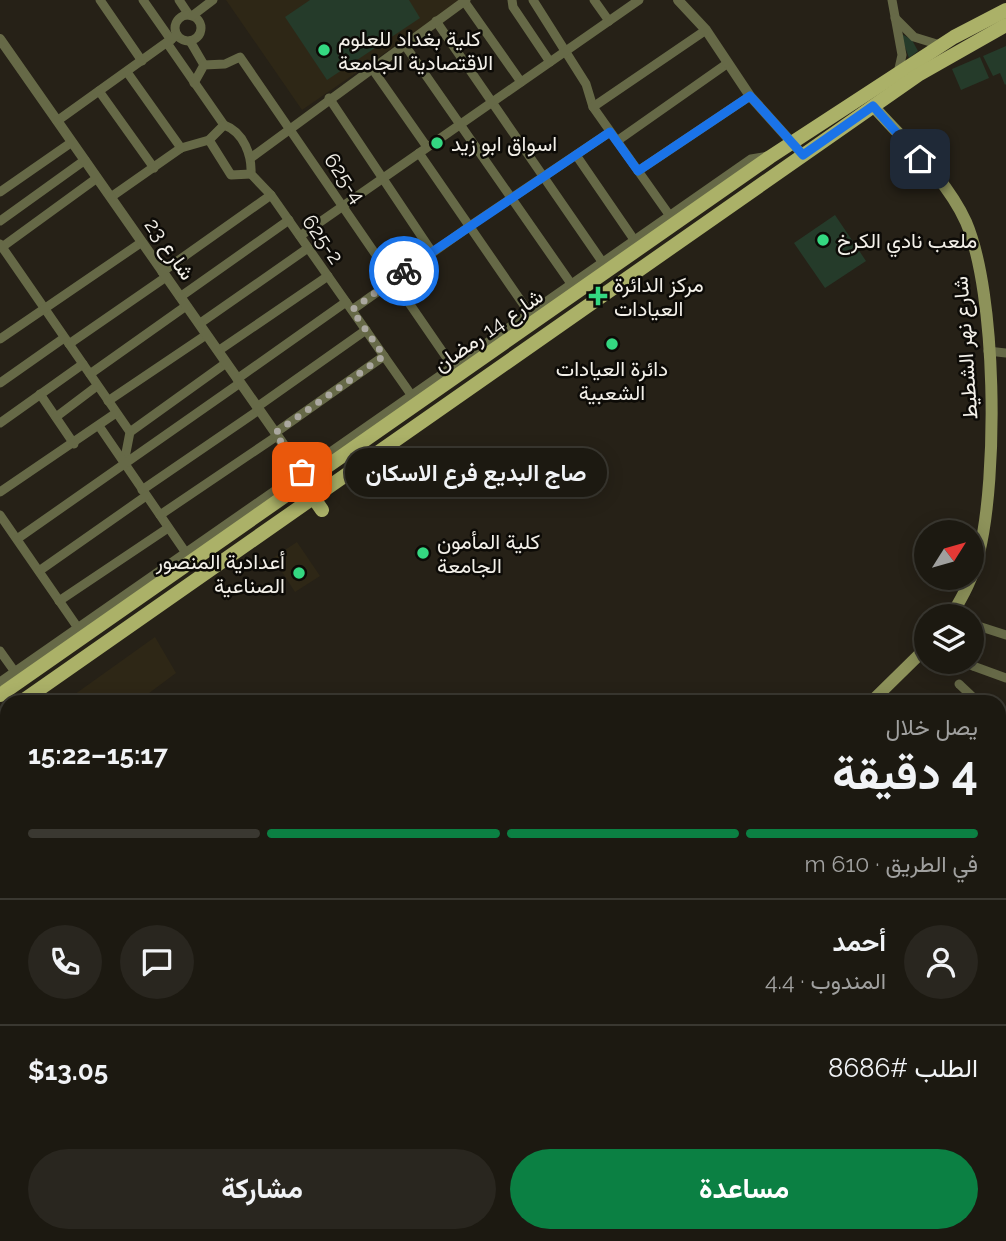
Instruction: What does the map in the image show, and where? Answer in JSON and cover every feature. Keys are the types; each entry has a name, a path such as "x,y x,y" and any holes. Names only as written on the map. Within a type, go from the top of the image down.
{"main road":[{"name":"شارع 14 رمضان","path":"0,695 243,520 306,477 359,446 770,157 941,46 1006,10"},
{"name":"شارع 14 رمضان","path":"31,695 873,106 964,47 1006,25"},
{"name":"شارع نهر الشطيط","path":"873,106 943,184 966,223 984,291 990,448 986,510 976,564 957,604"},
{"path":"675,213 696,210"},
{"path":"359,446 369,426"},
{"path":"313,497 322,510"},
{"path":"879,695 914,660"}],"street":[{"path":"100,0 142,61"},
{"path":"143,0 172,39 194,83 224,125 236,133 251,157 251,174"},
{"path":"172,39 190,41 198,37 201,29 199,21 179,0"},
{"path":"57,121 172,39 178,20 191,15 213,0"},
{"path":"512,0 513,7 550,62"},
{"path":"533,0 586,83 593,107 638,171 675,213"},
{"path":"594,0 609,21"},
{"path":"300,236 609,21 625,4 639,0"},
{"path":"678,0 706,30 750,96 803,155"},
{"path":"892,0 902,55 898,73"},
{"path":"251,157 465,1 521,82"},
{"path":"895,18 920,41 941,46"},
{"path":"436,21 604,263"},
{"path":"593,107 706,30"},
{"name":"شارع 23","path":"0,39 306,477"},
{"path":"190,41 204,65 194,83"},
{"path":"404,44 572,285"},
{"name":"625-4","path":"204,65 225,64 240,57 453,368"},
{"path":"617,141 728,63"},
{"path":"371,67 428,147"},
{"path":"127,72 181,148"},
{"path":"99,91 154,168"},
{"path":"638,171 750,96"},
{"path":"329,98 432,252"},
{"path":"111,197 181,148 209,141 224,125"},
{"path":"17,539 239,381 610,132"},
{"name":"625-2","path":"209,141 232,175 251,174 271,195 412,396"},
{"path":"0,192 72,142"},
{"path":"419,153 530,314"},
{"path":"576,155 635,241"},
{"path":"306,477 369,426 751,159 770,157"},
{"path":"0,221 85,160"},
{"path":"97,178 1,246 130,432"},
{"path":"0,383 164,275 271,195"},
{"path":"90,374 289,220"},
{"path":"0,339 142,242"},
{"path":"199,324 308,248"},
{"path":"218,351 328,276"},
{"path":"39,571 366,330"},
{"path":"108,401 206,335"},
{"path":"988,351 1006,352"},
{"path":"160,515 384,356"},
{"path":"124,463 130,432 226,363"},
{"path":"0,423 83,364"},
{"path":"55,417 97,386"},
{"path":"40,394 74,444"},
{"path":"0,492 116,413"},
{"path":"99,426 186,553"},
{"path":"0,515 78,628"},
{"path":"0,682 186,553 243,520"},
{"path":"60,601 168,528"},
{"path":"984,628 1006,635"},
{"path":"0,651 15,671"},
{"path":"984,670 1006,678"},
{"path":"959,684 971,695"}],"shaded area":[{"name":"كلية بغداد للعلوم الاقتصادية الجامعة","path":"226,0 462,0 302,110"},
{"path":"297,542 320,576 295,592 273,558"},
{"path":"155,637 176,673 146,695 74,695"}],"green space":[{"path":"310,0 409,0 420,18 327,80 285,17"},
{"path":"900,33 912,40 918,51 909,58"},
{"path":"1006,46 1005,85 1000,73 993,76 983,56"},
{"path":"980,57 989,78 961,90 952,69"},
{"path":"835,215 866,261 825,288 794,243"}],"way so far":[{"path":"302,472 275,433 384,356 352,310 404,271"}],"place":[{"name":"كلية بغداد للعلوم الاقتصادية الجامعة","path":"324,50"},
{"name":"اسواق ابو زيد","path":"437,143"},
{"name":"ملعب نادي الكرخ","path":"823,240"},
{"name":"مركز الدائرة العيادات","path":"598,296"},
{"name":"دائرة العيادات الشعبية","path":"612,344"},
{"name":"صاج البديع فرع الاسكان","path":"302,472"},
{"name":"كلية المأمون الجامعة","path":"423,553"},
{"name":"أعدادية المنصور الصناعية","path":"299,573"}],"route":[{"path":"404,271 610,132 638,171 750,96 803,155 873,106 920,159"}]}
